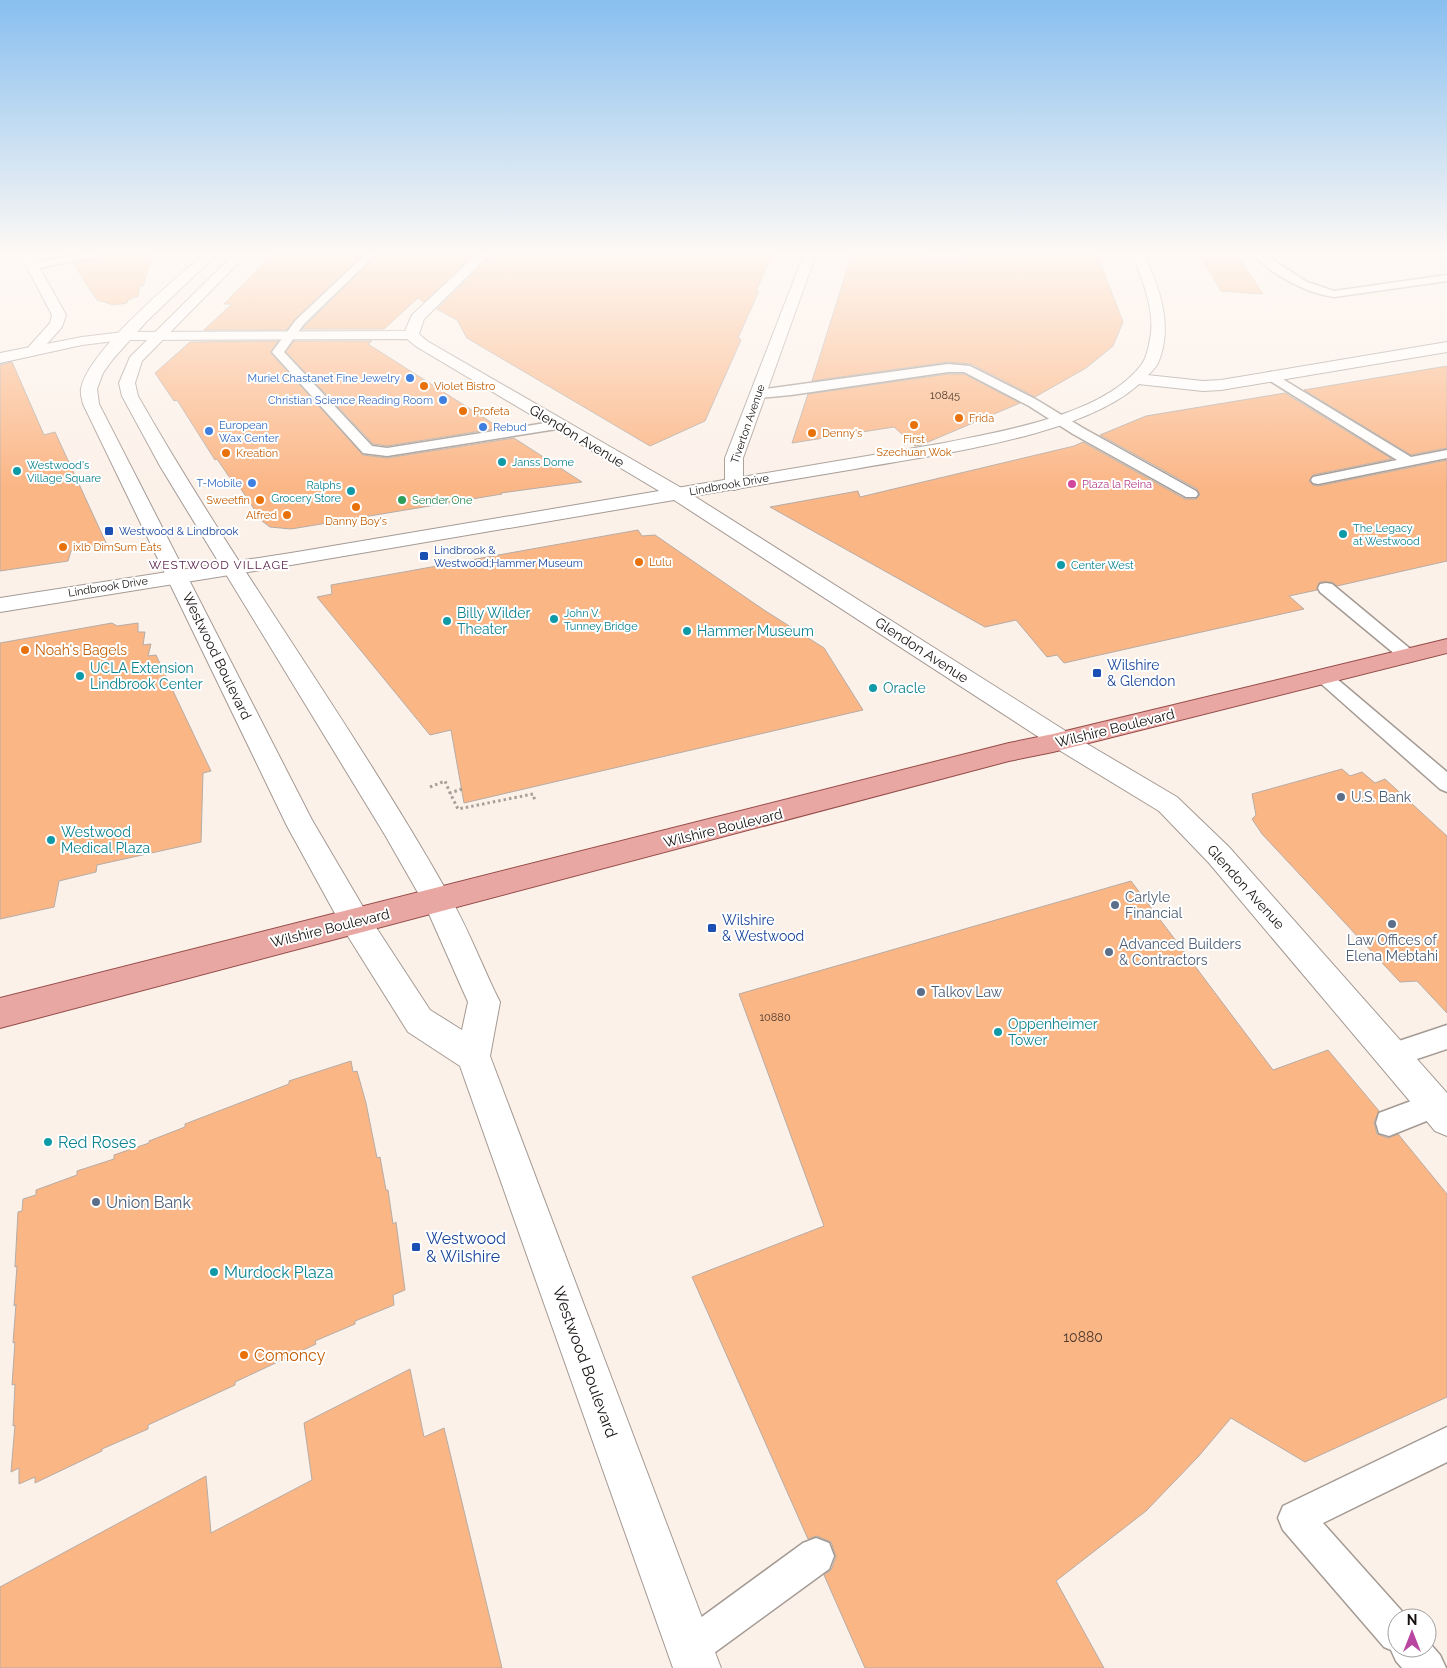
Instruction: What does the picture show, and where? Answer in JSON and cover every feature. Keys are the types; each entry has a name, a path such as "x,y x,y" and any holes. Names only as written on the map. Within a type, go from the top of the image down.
{"main road":[{"name":"Wilshire Boulevard","path":"0,1013 1009,752 1064,741 1447,646"}],"street":[{"path":"33,351 50,332"},
{"name":"Westwood Boulevard","path":"128,332 106,356 95,373 89,391 91,404 301,826 356,921 419,1021 473,1056 693,1658"},
{"path":"161,332 135,360 127,383 130,396 169,466 395,828 437,900 484,1002 473,1056"},
{"path":"0,358 82,340 124,336 411,335 412,332"},
{"name":"Tiverton Avenue","path":"734,484 734,458 781,332"},
{"name":"Lindbrook Drive","path":"0,605 297,558 678,494 998,437 1061,420 1110,401 1138,379 1152,360 1158,339 1157,332"},
{"name":"Glendon Avenue","path":"411,335 422,344 558,425 678,494 1064,741 1168,804 1219,855 1441,1112"},
{"path":"1138,379 1203,386 1447,347"}],"lane":[{"path":"292,332 278,352 368,450 387,452 558,425"},
{"path":"758,394 791,392 948,368 966,370 1061,420 1078,432 1191,494"},
{"path":"1271,376 1409,462"},
{"path":"1318,480 1447,454"},
{"path":"1326,588 1408,656"},
{"path":"1324,677 1447,784"},
{"path":"1393,1055 1447,1037"},
{"path":"1389,1123 1441,1112"},
{"path":"1387,1623 1295,1518 1447,1444"},
{"path":"693,1658 816,1556"},
{"path":"1418,1658 1427,1668"}],"path":[{"path":"430,787 445,781 458,809 533,794 535,800"},
{"path":"450,793 462,789"}],"building":[{"path":"464,332 741,332 738,338 741,340 705,421 650,446 467,338"},
{"path":"827,332 1119,332 1113,346 1086,368 1035,397 971,364 948,362 812,381"},
{"path":"278,341 271,353 363,455 387,458 514,438 582,482 501,493 291,529 270,527 262,521 235,480 232,481 217,459 215,460 177,400 174,401 155,373 190,342"},
{"path":"294,341 372,341 368,344 500,428 387,446 373,444 286,352"},
{"name":"Westwood's Village Square","path":"12,362 44,435 55,432 107,545 71,551 68,561 0,571 0,365"},
{"path":"1447,366 1447,448 1411,455 1304,390"},
{"path":"948,374 964,374 1020,403 921,445 915,446 894,427 792,443 808,394"},
{"path":"1285,393 1392,459 1313,475 1309,481 1313,485 1318,486 1447,460 1447,561 1337,586 1332,582 1320,582 1317,590 1289,596 1304,609 1064,663 1057,655 1047,657 1016,620 985,627 770,507 858,491 860,497 1074,446 1083,442 1185,499 1196,499 1200,495 1197,489 1100,435 1146,416"},
{"path":"638,530 642,536 655,535 764,610 824,648 863,710 464,803 451,730 430,735 317,597 332,594 331,585"},
{"path":"112,623 117,626 138,623 138,632 145,632 143,645 151,644 148,656 156,655 211,771 203,773 201,842 97,865 96,872 59,881 54,907 0,919 0,643"},
{"path":"1342,769 1350,776 1362,772 1375,783 1385,779 1447,836 1447,1013 1417,981 1400,982 1262,834 1252,819 1256,815 1252,794"},
{"path":"1131,881 1273,1070 1328,1050 1379,1111 1374,1122 1377,1134 1388,1138 1398,1134 1447,1194 1447,1397 1305,1462 1231,1418 1198,1457 1146,1511 1056,1581 1104,1668 865,1668 824,1575 831,1570 836,1557 831,1542 817,1536 808,1539 692,1277 824,1226 739,994"},
{"name":"Murdock Plaza","path":"351,1061 353,1072 357,1071 366,1103 377,1158 380,1157 386,1190 388,1190 393,1224 396,1222 405,1290 393,1295 394,1305 355,1321 355,1324 315,1341 316,1344 235,1382 235,1385 148,1425 148,1429 102,1449 102,1451 35,1483 35,1477 19,1484 19,1468 11,1472 15,1425 13,1426 15,1384 12,1385 15,1342 13,1343 16,1304 14,1306 18,1212 22,1211 23,1199 36,1195 36,1190 77,1175 77,1171 114,1159 114,1155 149,1143 149,1141 185,1127 185,1124 289,1084 289,1081"},
{"path":"410,1369 424,1437 444,1428 502,1668 0,1668 0,1587 206,1476 211,1533 312,1480 304,1423"}],"place":[{"name":"Muriel Chastanet Fine Jewelry","path":"410,378"},
{"name":"Violet Bistro","path":"424,386"},
{"name":"Christian Science Reading Room","path":"443,400"},
{"name":"Profeta","path":"463,411"},
{"name":"Frida","path":"959,418"},
{"name":"First Szechuan Wok","path":"914,425"},
{"name":"Rebud","path":"483,427"},
{"name":"European Wax Center","path":"209,431"},
{"name":"Denny's","path":"812,433"},
{"name":"Kreation","path":"226,453"},
{"name":"Janss Dome","path":"502,462"},
{"name":"Westwood's Village Square","path":"17,471"},
{"name":"T-Mobile","path":"252,483"},
{"name":"Plaza la Reina","path":"1072,484"},
{"name":"Ralphs Grocery Store","path":"351,491"},
{"name":"Sweetfin","path":"260,500"},
{"name":"Sender One","path":"402,500"},
{"name":"Danny Boy's","path":"356,507"},
{"name":"Alfred","path":"287,515"},
{"name":"Westwood & Lindbrook","path":"109,531"},
{"name":"The Legacy at Westwood","path":"1343,534"},
{"name":"ixlb DimSum Eats","path":"63,547"},
{"name":"Lindbrook & Westwood;Hammer Museum","path":"424,556"},
{"name":"Lulu","path":"639,562"},
{"name":"Center West","path":"1061,565"},
{"name":"John V. Tunney Bridge","path":"554,619"},
{"name":"Billy Wilder Theater","path":"447,621"},
{"name":"Hammer Museum","path":"687,631"},
{"name":"Noah's Bagels","path":"25,650"},
{"name":"Wilshire & Glendon","path":"1097,673"},
{"name":"UCLA Extension Lindbrook Center","path":"80,676"},
{"name":"Oracle","path":"873,688"},
{"name":"U.S. Bank","path":"1341,797"},
{"name":"Westwood Medical Plaza","path":"51,840"},
{"name":"Carlyle Financial","path":"1115,905"},
{"name":"Law Offices of Elena Mebtahi","path":"1392,924"},
{"name":"Wilshire & Westwood","path":"712,928"},
{"name":"Advanced Builders & Contractors","path":"1109,952"},
{"name":"Talkov Law","path":"921,992"},
{"name":"Oppenheimer Tower","path":"998,1032"},
{"name":"Red Roses","path":"48,1142"},
{"name":"Union Bank","path":"96,1202"},
{"name":"Westwood & Wilshire","path":"416,1247"},
{"name":"Murdock Plaza","path":"214,1272"},
{"name":"Comoncy","path":"244,1355"}],"district":[{"name":"WESTWOOD VILLAGE","path":"219,565"}]}
